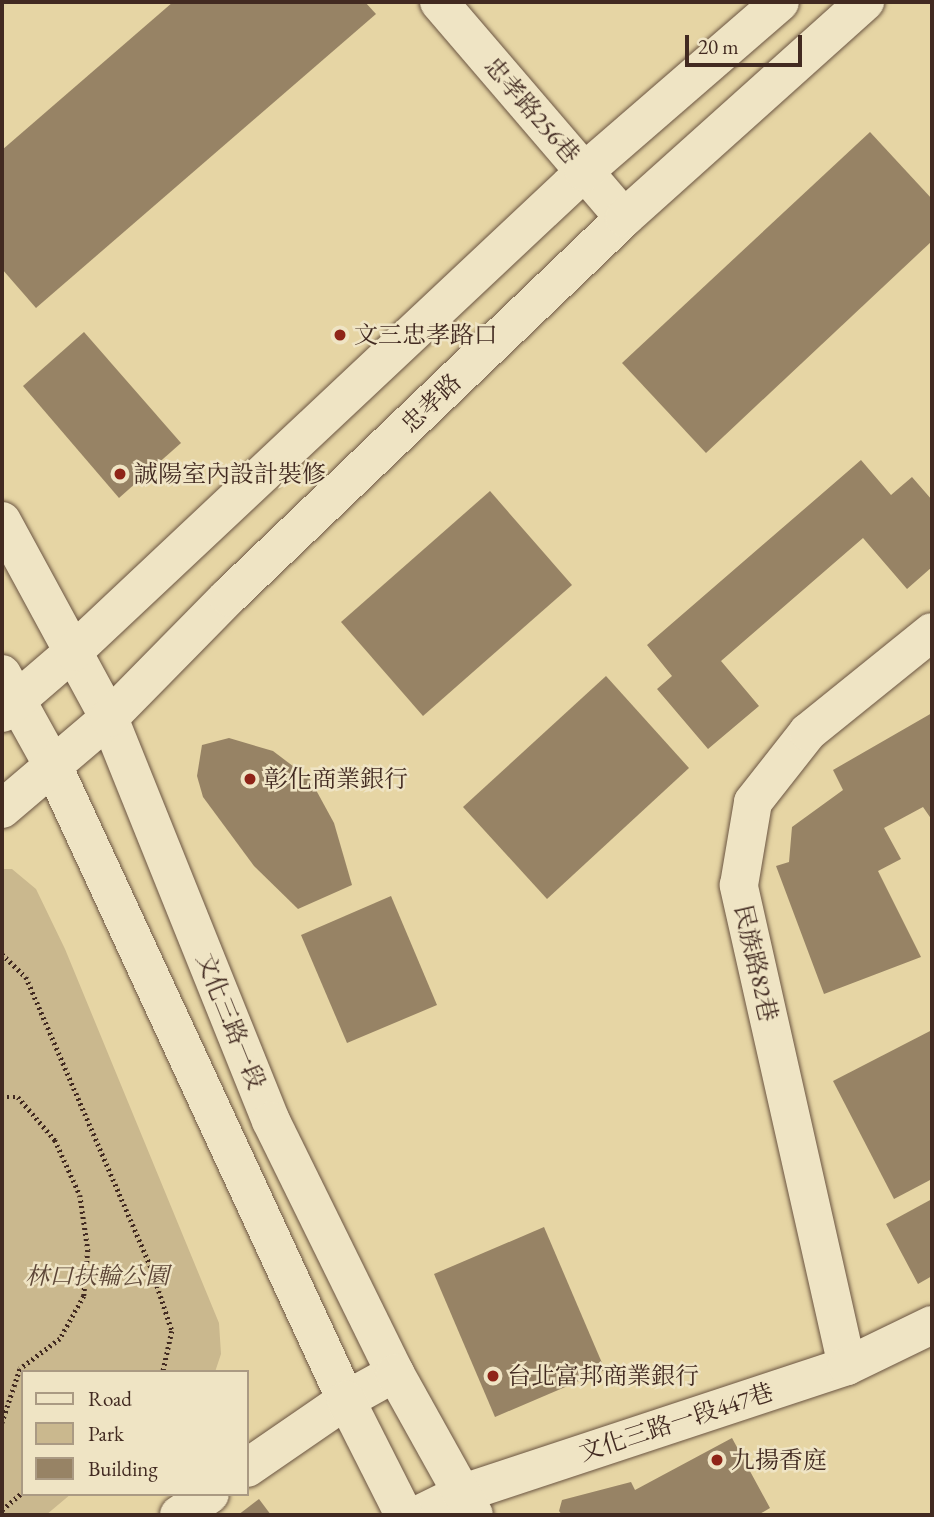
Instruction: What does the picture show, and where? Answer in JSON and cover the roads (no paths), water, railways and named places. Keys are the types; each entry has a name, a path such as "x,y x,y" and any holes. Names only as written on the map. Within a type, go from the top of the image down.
{"street":[{"name":"忠孝路256巷","path":"439,2 624,218"},
{"path":"404,1515 345,1400 54,768 6,696 74,652 584,172 780,2"},
{"name":"忠孝路","path":"2,809 54,768 109,718 228,597 624,218 865,2"},
{"name":"文化三路一段","path":"2,521 109,718 271,1121 395,1373 468,1504"},
{"name":"民族路82巷","path":"847,1366 738,885 753,802 808,732 932,632"},
{"name":"文化三路一段447巷","path":"418,1515 468,1504 847,1366 932,1325"},
{"path":"248,1467 345,1400 395,1373"},
{"path":"179,1515 206,1496"}],"place":[{"name":"文三忠孝路口","path":"340,335"},
{"name":"誠陽室內設計裝修","path":"120,474"},
{"name":"彰化商業銀行","path":"250,779"},
{"name":"台北富邦商業銀行","path":"493,1376"},
{"name":"九揚香庭","path":"717,1460"}],"park label":[{"name":"林口扶輪公園","path":"97,1276"}]}
